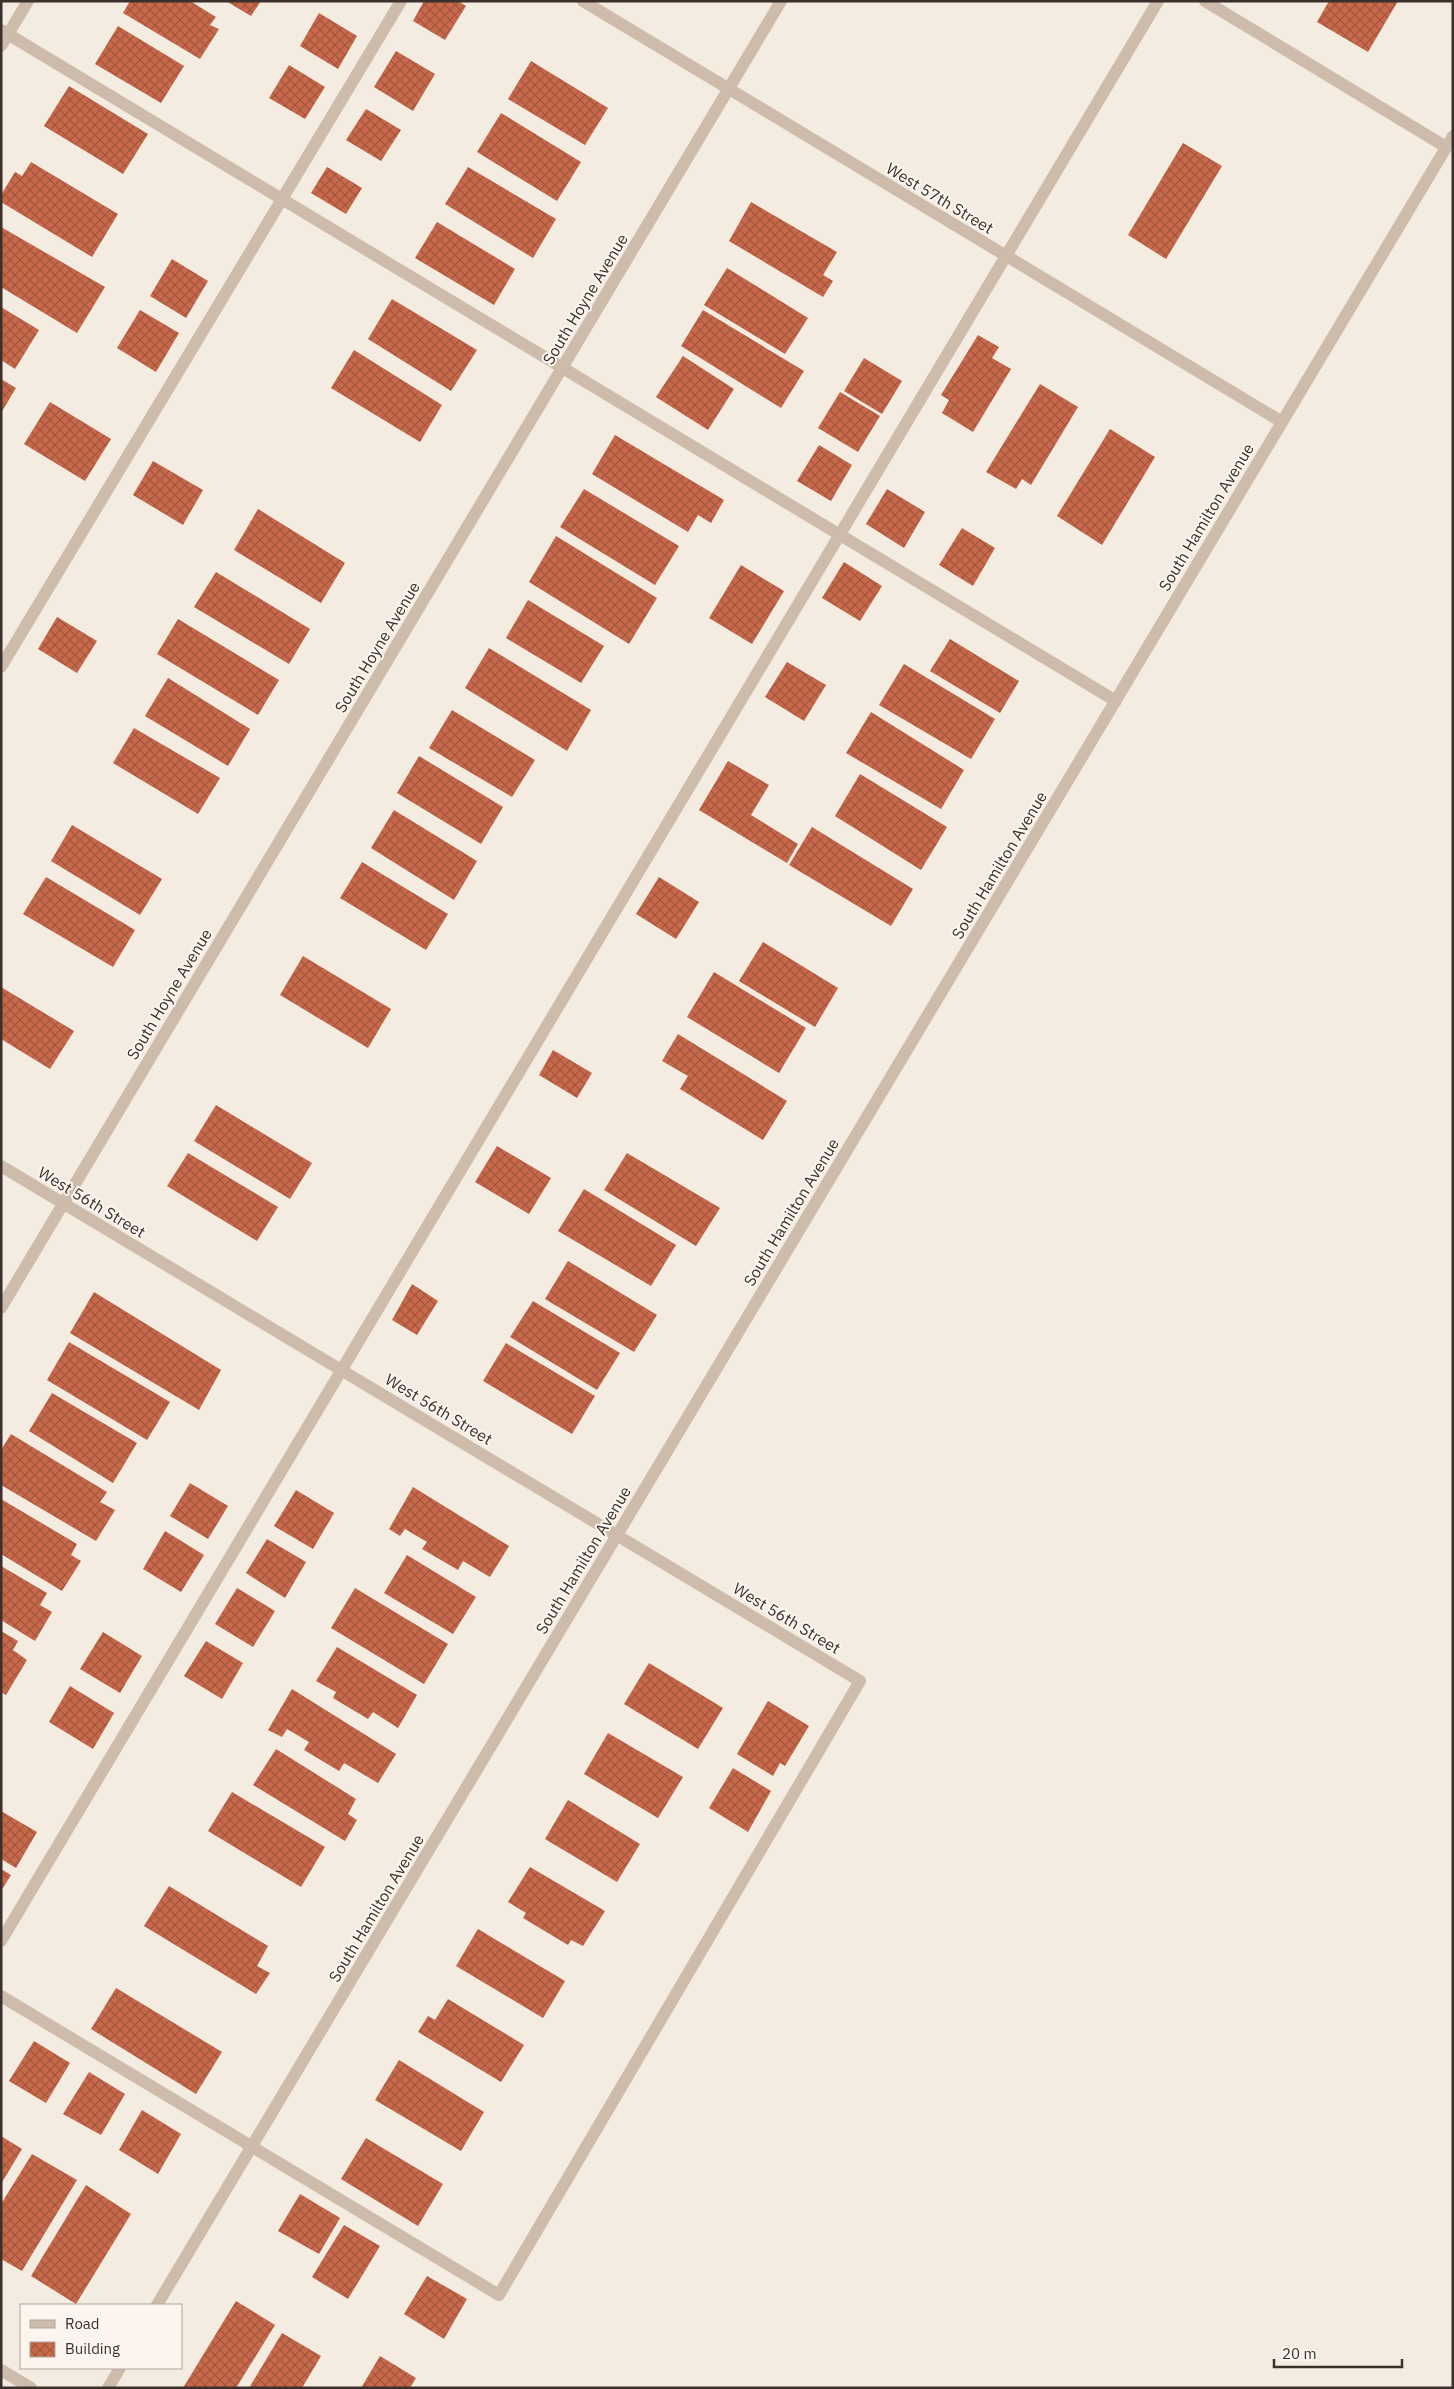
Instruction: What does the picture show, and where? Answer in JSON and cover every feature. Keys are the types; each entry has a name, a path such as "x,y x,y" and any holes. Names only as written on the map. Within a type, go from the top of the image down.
{"street":[{"path":"1,46 5,32 28,1"},
{"path":"1,667 401,1"},
{"name":"West 57th Street","path":"583,1 1282,422"},
{"name":"South Hoyne Avenue","path":"1,1308 781,1"},
{"path":"1,1941 1158,1"},
{"path":"1205,1 1449,141"},
{"path":"5,32 1116,700"},
{"name":"South Hamilton Avenue","path":"158,2304 1449,141"},
{"name":"West 56th Street","path":"1,1166 618,1534 860,1681 499,2295 252,2147"},
{"path":"1,1996 252,2147"},
{"path":"108,2388 119,2369"},
{"path":"1,2370 31,2388"}],"building":[{"path":"130,1 190,1 216,17 210,25 219,29 200,59 123,13"},
{"path":"226,1 261,1 251,16"},
{"path":"424,1 458,1 466,6 445,40 413,21"},
{"path":"1329,1 1398,1 1368,52 1317,22"},
{"path":"319,13 357,36 338,69 300,46"},
{"path":"118,26 184,66 161,103 95,64"},
{"path":"396,51 435,74 413,111 374,87"},
{"path":"531,61 608,108 585,145 508,99"},
{"path":"289,65 325,87 305,119 269,98"},
{"path":"69,86 148,134 123,174 44,126"},
{"path":"366,109 401,130 381,161 346,140"},
{"path":"501,113 581,162 557,201 477,152"},
{"path":"1183,143 1222,166 1166,259 1128,235"},
{"path":"31,162 118,214 92,257 1,202 1,195 15,172 22,176"},
{"path":"327,167 362,188 346,214 311,193"},
{"path":"468,167 556,219 533,258 445,204"},
{"path":"751,202 837,252 823,275 833,281 823,297 729,241"},
{"path":"437,222 515,269 494,305 415,258"},
{"path":"1,227 105,287 77,333 1,287"},
{"path":"172,259 208,281 186,318 150,296"},
{"path":"727,268 808,318 785,354 704,305"},
{"path":"392,299 477,350 451,391 368,339"},
{"path":"1,307 39,330 15,369 1,360"},
{"path":"140,310 179,333 156,372 117,348"},
{"path":"703,310 804,371 781,408 681,346"},
{"path":"978,335 999,347 992,358 1011,369 973,432 942,413 949,400 941,395"},
{"path":"354,350 442,405 420,442 331,388"},
{"path":"683,356 734,389 708,430 656,397"},
{"path":"864,358 902,381 882,414 844,391"},
{"path":"1,379 16,388 1,413"},
{"path":"1040,384 1078,407 1031,485 1022,479 1016,489 986,472"},
{"path":"840,392 880,416 858,452 818,428"},
{"path":"50,402 111,439 85,481 24,444"},
{"path":"1110,429 1155,457 1102,545 1057,516"},
{"path":"615,435 724,500 711,523 698,515 688,532 592,474"},
{"path":"819,445 852,465 831,501 797,481"},
{"path":"153,461 203,490 183,525 133,495"},
{"path":"584,489 679,546 655,585 560,527"},
{"path":"887,489 925,512 904,548 866,524"},
{"path":"258,509 345,563 321,603 234,550"},
{"path":"962,528 995,548 973,586 939,565"},
{"path":"556,536 657,598 629,644 529,582"},
{"path":"844,562 882,586 860,621 822,598"},
{"path":"741,565 784,591 752,644 709,618"},
{"path":"216,572 310,629 289,664 194,607"},
{"path":"528,600 604,646 581,683 506,638"},
{"path":"57,617 97,641 77,673 38,649"},
{"path":"178,619 279,680 258,715 157,654"},
{"path":"950,639 1019,681 1000,713 930,671"},
{"path":"489,648 591,710 567,751 465,688"},
{"path":"787,662 826,685 804,721 765,697"},
{"path":"904,664 995,719 971,759 879,705"},
{"path":"168,678 250,729 228,766 145,716"},
{"path":"452,710 535,760 512,797 429,748"},
{"path":"871,712 964,770 941,809 846,753"},
{"path":"134,728 220,778 198,814 113,763"},
{"path":"419,756 503,807 481,844 397,793"},
{"path":"728,761 769,785 751,815 798,844 787,863 699,810"},
{"path":"860,774 947,827 921,870 835,816"},
{"path":"394,810 477,861 454,900 371,848"},
{"path":"72,825 162,879 140,915 51,861"},
{"path":"812,827 913,889 891,926 789,865"},
{"path":"362,862 448,914 426,950 340,898"},
{"path":"46,877 135,930 113,967 23,914"},
{"path":"659,877 699,902 676,939 636,914"},
{"path":"763,942 838,988 815,1027 739,981"},
{"path":"303,956 391,1009 368,1048 280,995"},
{"path":"714,972 806,1028 779,1073 687,1017"},
{"path":"1,987 74,1031 50,1069 1,1039"},
{"path":"678,1034 787,1101 763,1140 680,1089 688,1076 662,1061"},
{"path":"553,1050 592,1073 577,1098 539,1075"},
{"path":"216,1105 312,1163 290,1199 194,1141"},
{"path":"497,1146 551,1178 529,1214 475,1182"},
{"path":"188,1153 278,1207 257,1241 167,1186"},
{"path":"627,1153 720,1208 696,1246 604,1190"},
{"path":"584,1189 676,1245 651,1286 558,1231"},
{"path":"568,1261 657,1315 634,1352 545,1299"},
{"path":"412,1284 438,1301 417,1335 392,1320"},
{"path":"94,1292 221,1370 199,1410 70,1333"},
{"path":"533,1301 620,1353 597,1390 510,1337"},
{"path":"69,1342 170,1402 147,1440 47,1380"},
{"path":"506,1343 595,1396 572,1434 483,1381"},
{"path":"52,1393 137,1443 113,1483 29,1431"},
{"path":"11,1434 107,1492 100,1502 115,1510 96,1541 1,1485 1,1450"},
{"path":"190,1483 228,1506 208,1539 170,1516"},
{"path":"413,1487 509,1546 490,1577 463,1561 458,1570 422,1549 427,1542 405,1529 400,1536 389,1529"},
{"path":"296,1490 334,1513 313,1549 274,1526"},
{"path":"1,1499 77,1544 71,1555 81,1561 62,1591 1,1554"},
{"path":"165,1531 204,1555 181,1592 143,1569"},
{"path":"267,1539 306,1562 285,1598 246,1573"},
{"path":"407,1555 476,1597 453,1634 384,1593"},
{"path":"1,1566 47,1593 40,1605 52,1612 35,1641 1,1620"},
{"path":"237,1588 275,1611 253,1647 215,1624"},
{"path":"355,1588 448,1644 424,1684 331,1628"},
{"path":"1,1631 18,1641 13,1650 27,1660 6,1695 1,1692"},
{"path":"103,1632 142,1656 120,1693 80,1669"},
{"path":"206,1641 243,1663 222,1699 184,1676"},
{"path":"337,1647 417,1695 398,1728 373,1712 368,1719 333,1698 336,1692 316,1681"},
{"path":"649,1663 723,1708 698,1749 624,1704"},
{"path":"70,1686 114,1713 93,1749 49,1722"},
{"path":"292,1689 396,1754 378,1783 344,1763 339,1771 304,1750 309,1742 287,1729 282,1737 268,1730"},
{"path":"768,1701 809,1726 785,1766 780,1763 773,1776 737,1754"},
{"path":"608,1733 683,1777 658,1818 584,1774"},
{"path":"276,1749 356,1799 348,1814 357,1820 345,1841 253,1785"},
{"path":"733,1768 771,1791 748,1832 709,1808"},
{"path":"232,1792 325,1847 301,1887 208,1831"},
{"path":"568,1800 640,1844 617,1882 545,1839"},
{"path":"1,1811 37,1832 16,1868 1,1859"},
{"path":"530,1867 605,1911 583,1946 571,1940 568,1945 523,1918 526,1913 508,1902"},
{"path":"1,1869 11,1875 1,1891"},
{"path":"169,1886 268,1946 257,1966 270,1973 256,1994 144,1926"},
{"path":"478,1929 565,1981 543,2018 456,1966"},
{"path":"116,1988 222,2052 196,2094 91,2029"},
{"path":"448,1999 524,2045 501,2082 418,2032 428,2016 435,2020"},
{"path":"34,2041 70,2063 46,2103 9,2081"},
{"path":"399,2060 484,2112 461,2151 375,2100"},
{"path":"89,2072 125,2094 101,2135 63,2114"},
{"path":"142,2110 181,2134 158,2174 119,2150"},
{"path":"1,2136 22,2149 1,2184"},
{"path":"366,2138 443,2184 418,2226 341,2179"},
{"path":"32,2154 77,2180 22,2271 1,2259 1,2204"},
{"path":"86,2185 131,2214 76,2304 31,2276"},
{"path":"300,2194 340,2218 319,2254 278,2231"},
{"path":"344,2225 380,2246 348,2299 312,2277"},
{"path":"427,2276 467,2299 444,2339 404,2314"},
{"path":"236,2301 275,2325 236,2388 183,2388"},
{"path":"282,2333 321,2356 302,2388 249,2388"},
{"path":"380,2356 416,2378 410,2388 361,2388"}]}
